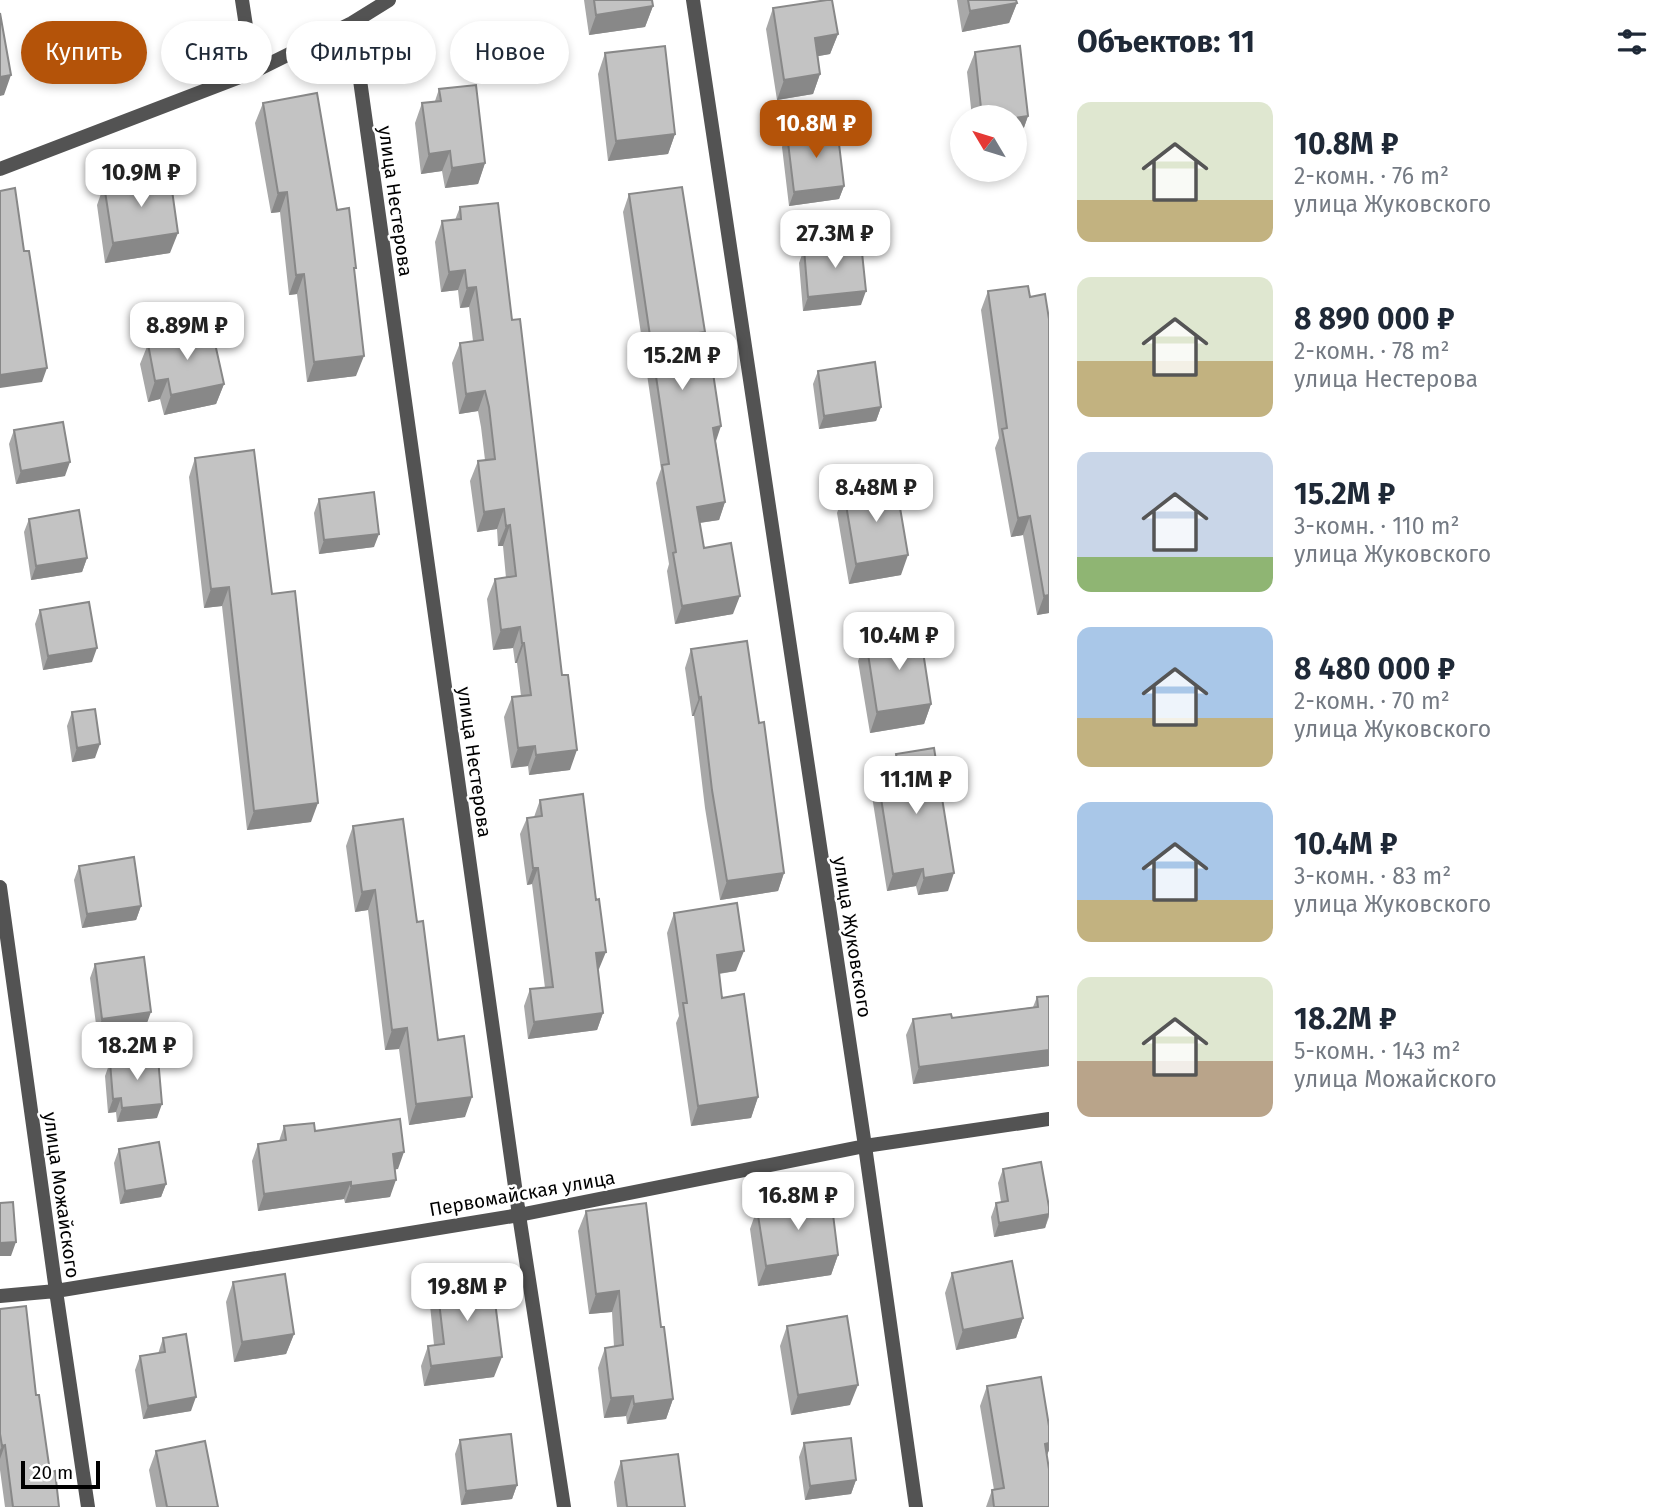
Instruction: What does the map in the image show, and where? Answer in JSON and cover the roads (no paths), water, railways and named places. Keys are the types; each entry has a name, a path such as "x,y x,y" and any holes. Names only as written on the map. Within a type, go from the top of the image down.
{"street":[{"path":"242,0 246,21"},
{"path":"355,21 389,0"},
{"name":"улица Жуковского","path":"694,0 865,1146 916,1507"},
{"path":"0,169 223,84"},
{"name":"улица Нестерова","path":"361,84 519,1215 564,1507"},
{"name":"улица Можайского","path":"0,887 89,1507"},
{"name":"Первомайская улица","path":"0,1296 56,1291 519,1215 865,1146 1049,1119"}]}
